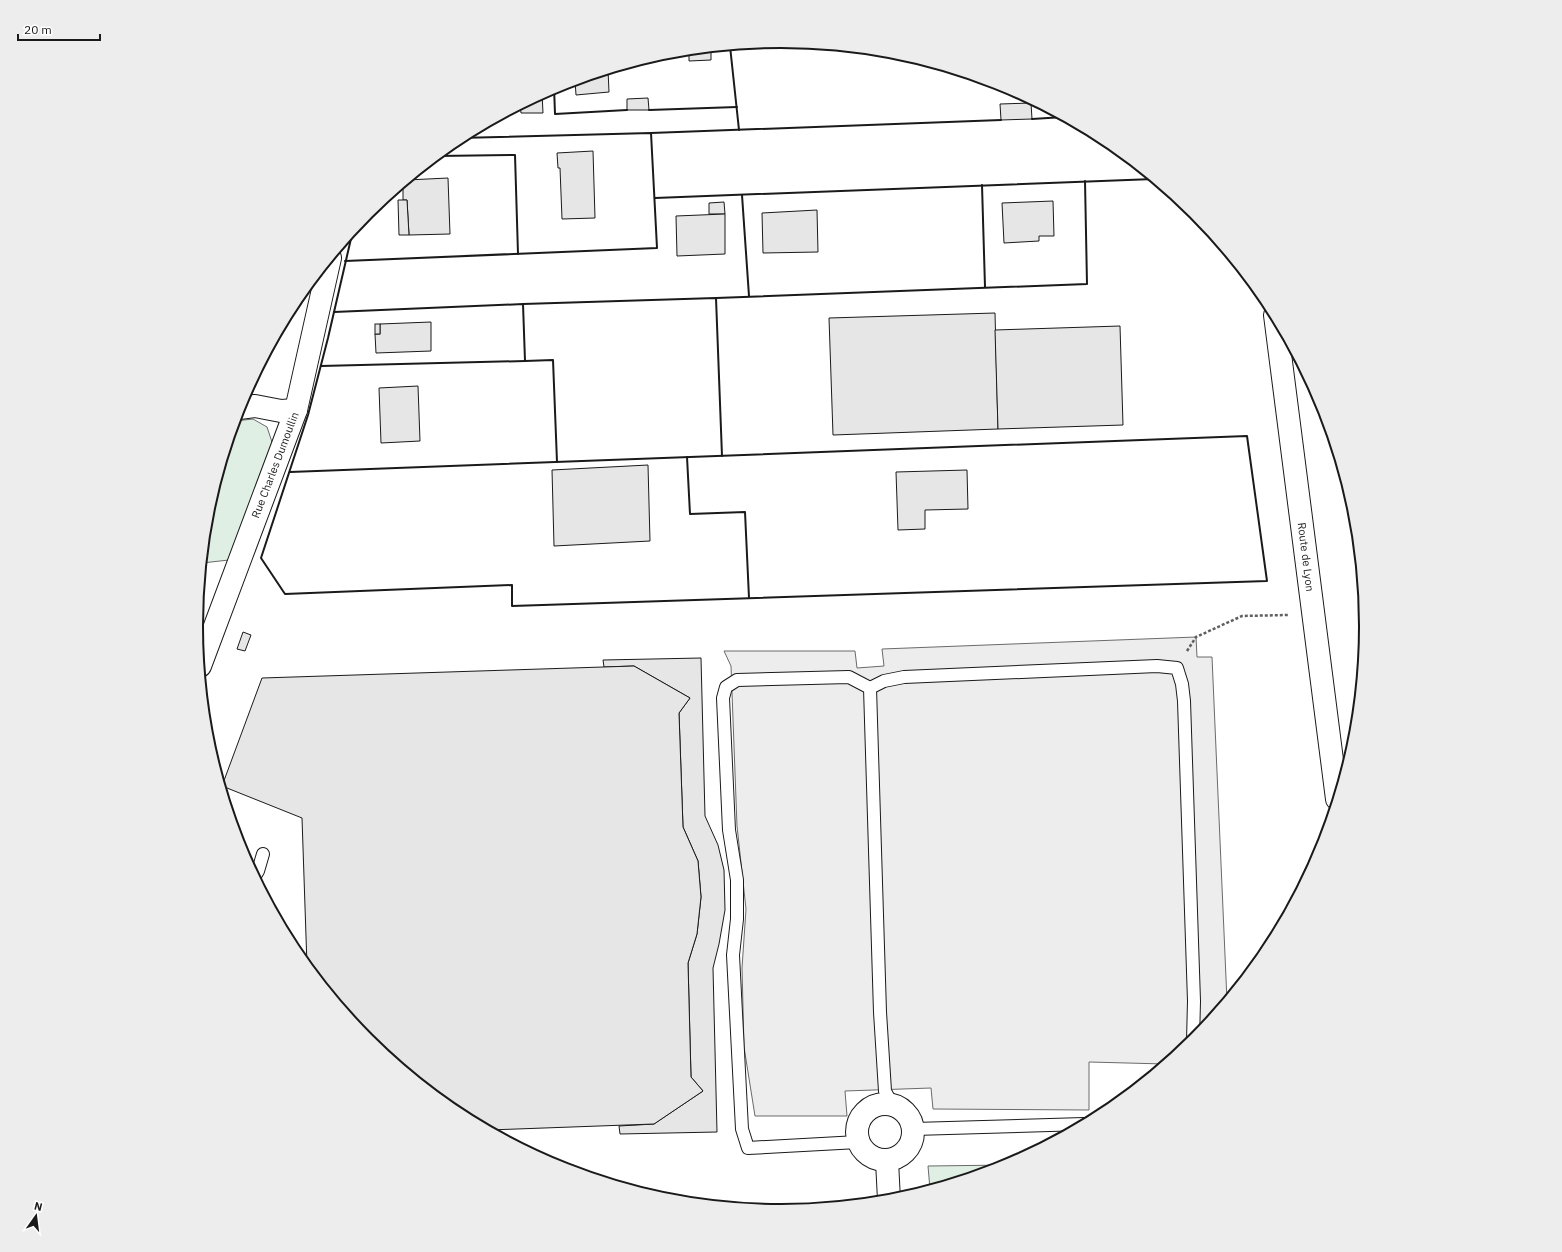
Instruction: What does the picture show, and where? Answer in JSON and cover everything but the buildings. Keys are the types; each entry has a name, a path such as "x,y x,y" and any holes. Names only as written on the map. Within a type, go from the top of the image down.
{"street":[{"name":"Rue Charles Dumoullin","path":"204,656 296,410 328,267"},
{"name":"Route de Lyon","path":"1277,329 1336,787"},
{"path":"246,407 255,406 280,411 296,410"},
{"path":"884,1104 892,1104 900,1108 911,1120 914,1129 910,1147 904,1154 896,1159 887,1161 878,1160 869,1156 862,1150 856,1133 858,1124 867,1110 884,1104"},
{"path":"887,1161 889,1194"}],"lane":[{"path":"870,688 884,681 904,677 1157,666 1177,668 1182,684 1184,701 1194,1008 1193,1031"},
{"path":"858,1142 748,1148 741,1120 733,955 737,919 737,880 729,830 723,698 726,687 737,680 848,677 870,688"},
{"path":"870,688 880,1012 885,1092 892,1104"},
{"path":"258,871 263,854"},
{"path":"914,1129 1074,1124"}],"path":[{"path":"1177,668 1196,636 1242,616 1313,614"}],"green space":[{"path":"253,419 267,427 272,442 229,560 207,562 214,513 223,476 241,420"},
{"path":"988,1165 930,1184 928,1166"}],"shaded area":[{"path":"1196,637 1197,657 1212,657 1227,994 1190,1035 1159,1064 1089,1062 1089,1110 933,1109 931,1088 845,1091 847,1116 755,1116 744,1047 742,968 746,909 737,826 731,666 724,651 855,651 857,668 884,666 882,649"}],"wall":[{"path":"730,50 739,130"},
{"path":"554,95 555,114 627,110"},
{"path":"649,110 737,107"},
{"path":"1032,119 1056,118"},
{"path":"651,133 1001,120"},
{"path":"345,261 657,248 651,133 472,138"},
{"path":"445,156 515,155 518,254"},
{"path":"655,198 1148,179"},
{"path":"716,298 1087,284 1085,181"},
{"path":"982,185 985,287"},
{"path":"742,195 749,296"},
{"path":"290,472 1247,436 1267,581 512,606 512,585 285,594 261,558 308,415 351,240"},
{"path":"523,304 716,298 722,456"},
{"path":"334,312 523,304 525,361 553,360 557,462"},
{"path":"321,366 525,361"},
{"path":"687,457 690,514 745,512 749,598"}]}
